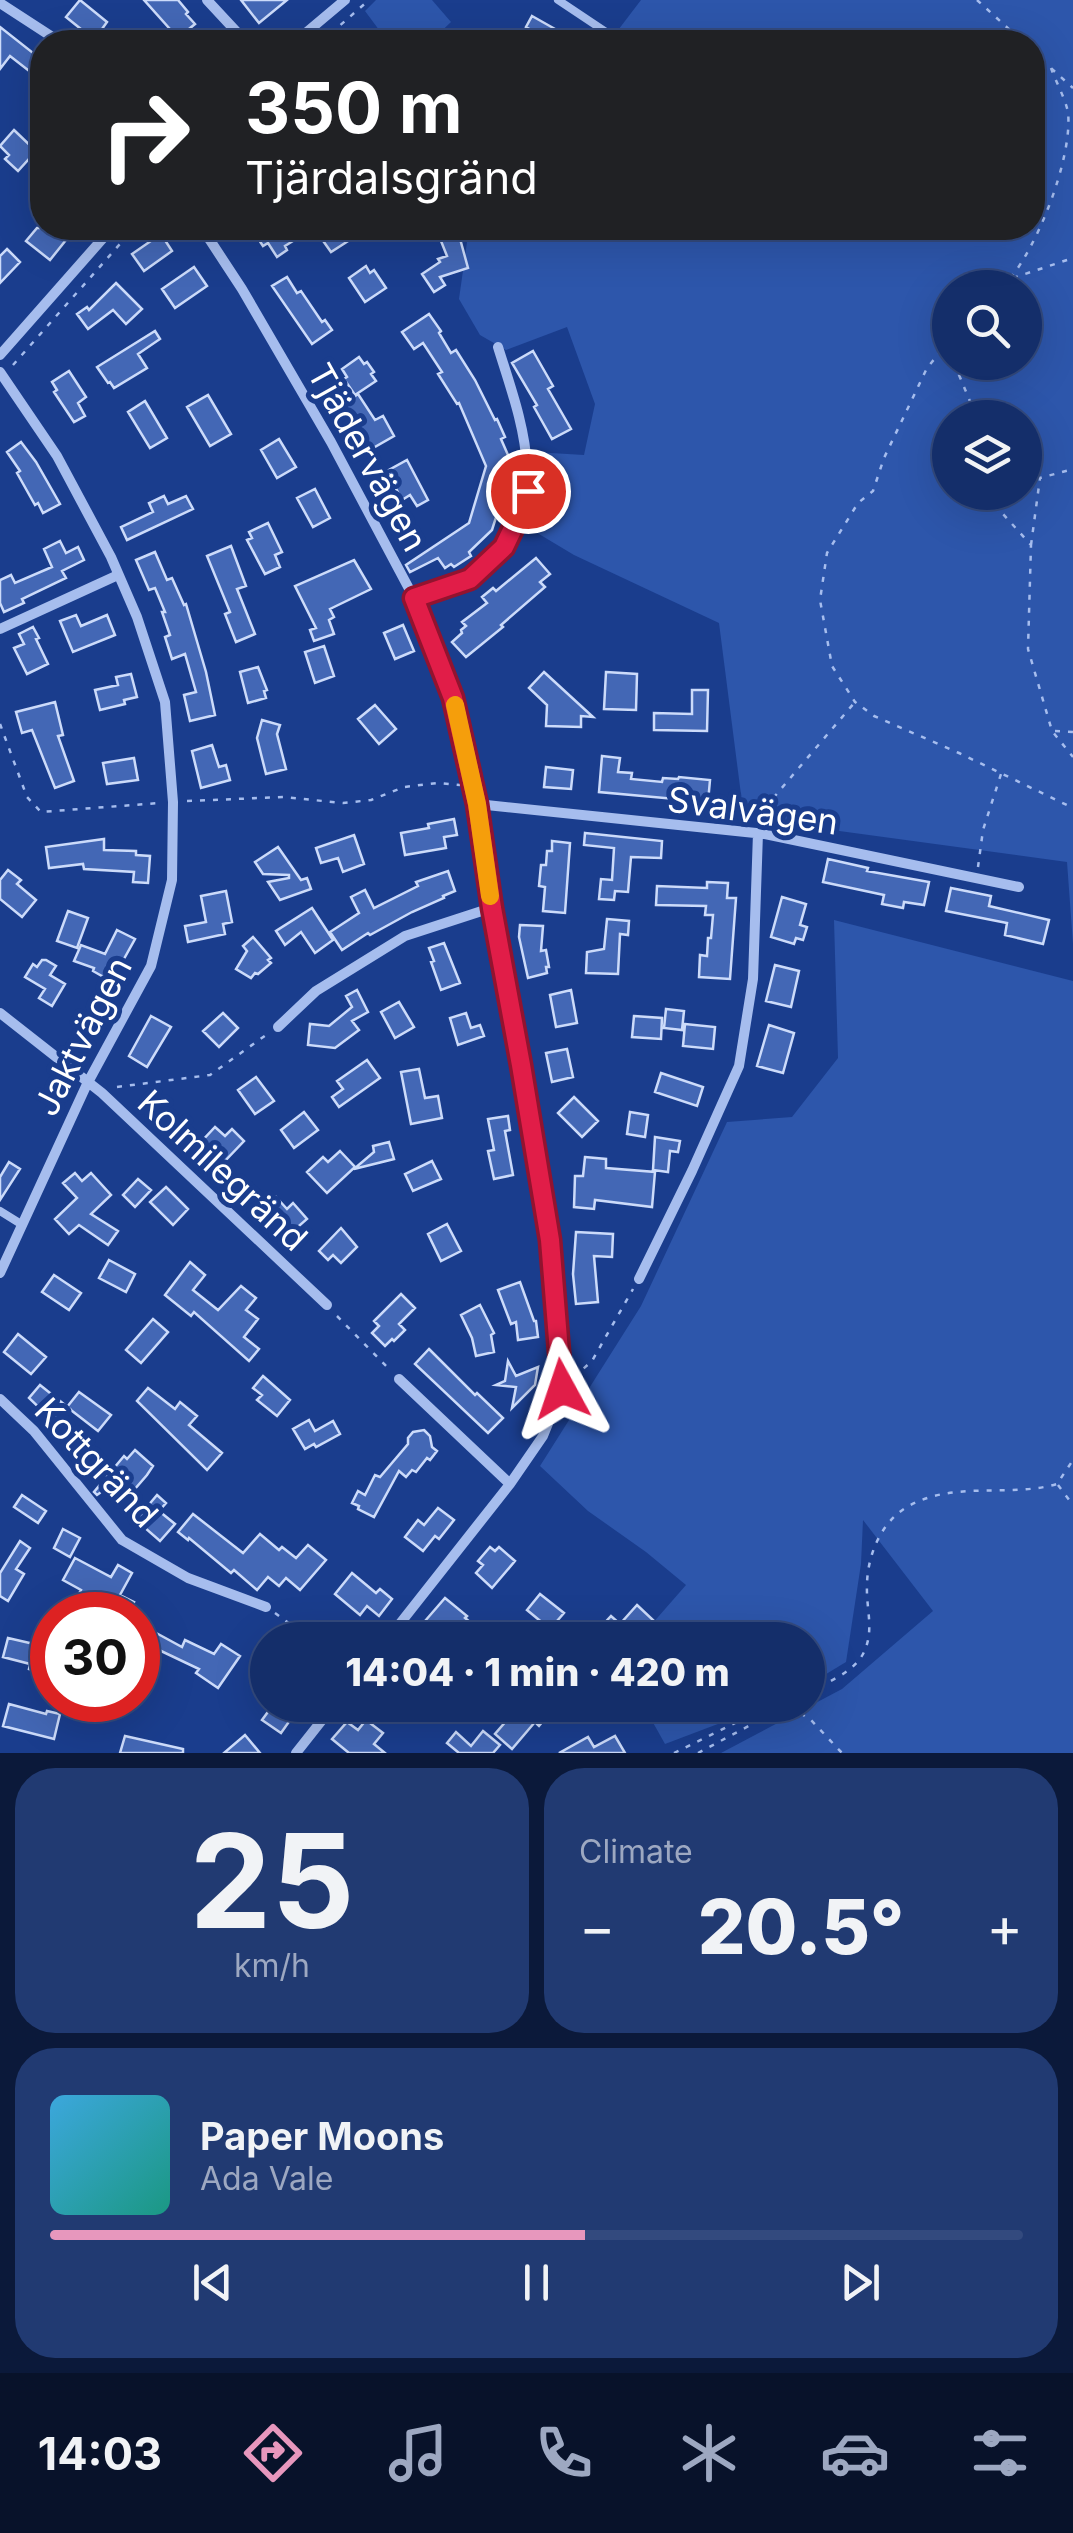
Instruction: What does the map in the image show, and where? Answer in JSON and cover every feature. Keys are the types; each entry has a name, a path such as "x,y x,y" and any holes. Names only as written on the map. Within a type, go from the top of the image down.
{"street":[{"path":"207,0 235,30"},
{"path":"309,30 345,0"},
{"path":"0,3 42,30"},
{"path":"0,355 101,240"},
{"name":"Tjädervägen","path":"210,240 331,442 414,598 453,698 477,804 550,1240 562,1389 543,1436 510,1484 401,1622"},
{"path":"414,598 470,579 504,547 528,491 527,455 519,414 498,347"},
{"name":"Jaktvägen","path":"0,1272 87,1084 151,966 172,880 173,802 164,702 137,617 57,456 1,375"},
{"path":"0,629 118,574"},
{"name":"Svalvägen","path":"477,804 762,833 1019,887"},
{"path":"639,1279 739,1066 753,979 762,833"},
{"path":"278,1026 316,991 405,936 492,908"},
{"name":"Kolmilegränd","path":"0,1013 102,1093 327,1306"},
{"path":"399,1379 510,1484"},
{"name":"Kottgränd","path":"0,1399 34,1431 122,1540 188,1578 266,1606"},
{"path":"296,1753 321,1722"}],"lane":[{"path":"558,0 603,30"},
{"path":"0,1211 21,1224"}],"path":[{"path":"334,30 369,0"},
{"path":"976,0 1010,30"},
{"path":"1045,63 1073,88"},
{"path":"1045,217 1067,154 1068,113 1051,68"},
{"path":"1,375 123,240"},
{"path":"1017,270 1034,240"},
{"path":"1036,270 1073,258"},
{"path":"932,361 884,458 874,491 858,504 828,553 820,600 832,666 855,702 874,716 1073,808"},
{"path":"1042,477 1073,469"},
{"path":"1000,510 1031,544"},
{"path":"1036,510 1028,649 1052,730 1073,756"},
{"path":"762,833 769,803 855,702"},
{"path":"0,724 27,798 41,812 283,797 342,803 371,800 404,787 438,783 464,785 477,804"},
{"path":"1052,730 1073,732"},
{"path":"0,754 9,752"},
{"path":"976,878 983,830 1001,774"},
{"path":"102,1093 124,1084 210,1074 278,1026"},
{"path":"562,1389 592,1361 639,1279"},
{"path":"327,1306 399,1379"},
{"path":"825,1684 844,1674 862,1656 870,1631 867,1584 880,1531 906,1508 935,1496 996,1489 1038,1490 1057,1484 1073,1460"},
{"path":"1057,1484 1073,1505"},
{"path":"266,1606 288,1622"},
{"path":"674,1753 736,1722"},
{"path":"698,1753 756,1722"},
{"path":"812,1722 842,1753"}],"shaded area":[{"path":"376,0 432,0 451,22 443,30 379,30 365,11"},
{"path":"641,0 1073,0 1073,944 1067,862 744,818 719,623 574,555 524,525 534,489 534,452 584,455 595,404 567,327 506,350 480,335 459,299 467,240 1045,240 1045,30 618,30"},
{"path":"834,920 1073,981 1073,1753 721,1753 780,1722 825,1722 825,1698 842,1689 933,1611 863,1520 861,1564 846,1662 825,1675 825,1622 654,1622 686,1585 588,1511 540,1466 641,1306 727,1122 792,1117 838,1058"},
{"path":"653,1722 723,1722 665,1744"}],"building":[{"path":"80,0 107,22 103,30 82,30 66,17"},
{"path":"144,0 178,0 195,24 188,30 171,30"},
{"path":"241,0 287,0 259,23"},
{"path":"532,16 557,30 531,30 526,27"},
{"path":"0,27 30,51 30,72 10,56 0,69"},
{"path":"14,130 30,145 30,158 18,171 5,159 9,155 0,146"},
{"path":"30,236 30,240 66,240 50,260 26,241"},
{"path":"152,240 165,240 172,251 144,271 132,254"},
{"path":"259,240 293,241 277,257 268,243 263,246"},
{"path":"322,240 350,240 331,252"},
{"path":"460,240 468,268 440,277 445,285 434,292 422,274 447,256 441,241"},
{"path":"7,249 20,262 0,283 0,256"},
{"path":"366,266 370,273 374,270 386,288 365,302 349,278"},
{"path":"194,267 207,286 175,308 162,289"},
{"path":"287,277 332,330 312,344 272,286"},
{"path":"116,283 142,309 126,324 113,310 88,329 77,314 87,307 89,310"},
{"path":"429,314 451,353 456,350 497,419 505,437 501,439 508,455 509,488 492,530 469,552 471,556 445,568 438,558 410,572 406,565 469,523 486,466 459,403 438,374 442,372 423,343 414,349 402,332"},
{"path":"155,331 160,339 138,354 147,368 114,388 97,367"},
{"path":"533,351 553,386 548,389 571,429 552,439 512,363"},
{"path":"359,357 364,364 367,362 376,381 355,395 342,369"},
{"path":"69,371 86,397 78,403 85,416 74,422 54,392 57,390 52,382"},
{"path":"358,394 375,420 383,416 394,436 366,452 341,406"},
{"path":"208,395 231,434 210,446 187,407"},
{"path":"145,401 167,438 150,448 128,412"},
{"path":"279,439 296,467 277,478 261,450"},
{"path":"21,442 60,504 43,513 7,452"},
{"path":"407,460 428,500 417,506 410,495 402,500 387,471"},
{"path":"315,489 330,518 313,527 297,498"},
{"path":"164,496 168,504 186,496 193,509 127,540 121,527 153,512 149,503"},
{"path":"268,523 282,552 275,555 280,567 265,574 247,540 252,538 249,532"},
{"path":"60,541 66,553 78,547 84,560 62,571 66,578 4,612 0,580 11,575 15,583 52,567 44,549"},
{"path":"231,546 246,586 237,589 255,634 236,642 225,614 230,612 207,556"},
{"path":"155,552 167,580 172,578 186,604 215,715 190,721 184,695 196,692 185,654 172,659 165,637 170,635 165,612 155,588 149,590 136,560"},
{"path":"536,558 550,574 540,582 545,587 466,657 452,642 466,626 462,622 487,603 482,597 493,588 496,591"},
{"path":"354,560 371,589 330,609 334,634 314,641 310,630 316,628 295,586"},
{"path":"76,615 81,626 107,615 115,635 73,652 60,621"},
{"path":"403,625 414,651 395,659 384,633"},
{"path":"33,627 48,664 27,674 14,648 24,644 19,634"},
{"path":"324,646 334,676 315,683 305,652"},
{"path":"258,667 266,698 248,703 240,672"},
{"path":"544,672 593,717 581,716 581,727 546,726 547,705 529,688"},
{"path":"606,672 637,674 636,710 604,709"},
{"path":"131,674 137,697 100,710 95,690 118,685 116,677"},
{"path":"692,690 708,690 707,731 654,730 654,713 692,714"},
{"path":"55,702 63,735 58,736 74,781 55,788 32,730 22,733 16,712"},
{"path":"375,705 396,729 379,744 358,719"},
{"path":"262,720 280,725 277,734 286,769 266,774 257,738"},
{"path":"212,745 219,767 226,765 230,780 201,788 192,751"},
{"path":"602,756 620,758 618,772 632,773 631,779 710,780 708,802 599,792"},
{"path":"134,758 138,780 107,784 103,763"},
{"path":"546,767 573,770 571,789 544,787"},
{"path":"454,819 457,835 444,837 446,848 405,855 401,833"},
{"path":"585,833 662,841 661,858 631,857 628,892 615,891 614,900 599,899 601,879 612,880 614,848 584,845"},
{"path":"354,835 364,864 343,872 338,858 321,863 316,848"},
{"path":"104,839 104,850 136,851 136,855 150,856 148,883 133,882 134,872 84,869 83,864 49,868 46,847"},
{"path":"552,841 570,843 565,913 543,911 545,887 539,886 541,865 546,865"},
{"path":"278,847 301,880 307,878 311,889 280,900 268,882 289,875 263,874 255,862"},
{"path":"828,859 868,868 867,871 929,882 924,905 904,902 903,908 882,904 884,895 823,882"},
{"path":"8,870 36,900 22,917 0,899 0,880"},
{"path":"448,871 455,891 444,898 368,933 342,950 330,932 359,913 351,897 365,890 374,908 418,886 416,882"},
{"path":"707,882 728,883 727,898 736,898 730,979 699,977 700,955 707,956 711,938 713,915 705,915 706,906 656,905 657,886 707,888"},
{"path":"951,888 991,896 989,906 1049,920 1043,944 1005,935 1007,923 946,911"},
{"path":"226,891 232,922 223,924 225,934 188,942 185,926 206,922 201,896"},
{"path":"782,897 806,904 800,925 807,927 803,940 796,938 794,944 771,937"},
{"path":"312,908 333,940 315,953 301,932 285,945 276,931"},
{"path":"68,911 88,918 77,948 57,941"},
{"path":"607,919 629,921 628,935 620,934 618,974 586,973 587,952 604,949"},
{"path":"520,925 543,926 541,951 546,950 547,973 528,978"},
{"path":"117,930 135,939 109,980 94,968 74,961 81,945 105,954"},
{"path":"253,937 271,963 251,978 236,969 247,951 243,946"},
{"path":"444,943 460,983 441,990 429,948"},
{"path":"42,960 56,966 50,975 65,984 52,1006 39,998 45,989 25,977 33,964 37,967"},
{"path":"775,965 799,971 791,1007 766,1001"},
{"path":"357,990 368,1012 352,1021 359,1030 335,1048 308,1045 310,1024 329,1026 352,1007 346,996"},
{"path":"571,990 577,1023 556,1027 550,995"},
{"path":"399,1002 414,1027 395,1038 381,1012"},
{"path":"666,1009 684,1011 682,1030 664,1028"},
{"path":"223,1013 238,1028 219,1047 203,1031"},
{"path":"466,1013 471,1028 480,1025 484,1036 458,1045 450,1018"},
{"path":"151,1016 171,1027 147,1067 129,1056"},
{"path":"634,1016 662,1018 661,1039 632,1037"},
{"path":"685,1024 715,1027 713,1049 683,1046"},
{"path":"769,1025 794,1033 783,1073 757,1066"},
{"path":"567,1049 573,1077 552,1082 546,1053"},
{"path":"367,1060 380,1078 339,1107 332,1097 343,1089 337,1081"},
{"path":"419,1069 425,1098 438,1096 442,1118 411,1124 401,1072"},
{"path":"661,1073 703,1087 697,1106 655,1092"},
{"path":"256,1077 274,1101 255,1114 238,1090"},
{"path":"574,1097 598,1121 582,1137 558,1113"},
{"path":"304,1112 318,1130 294,1148 281,1130"},
{"path":"630,1112 648,1115 645,1137 627,1134"},
{"path":"508,1116 510,1130 505,1131 513,1175 494,1179 488,1151 494,1150 488,1119"},
{"path":"215,1127 225,1136 232,1129 244,1141 223,1163 201,1142"},
{"path":"655,1137 680,1141 678,1152 670,1151 668,1172 653,1170"},
{"path":"389,1142 394,1159 354,1169 374,1152 373,1146"},
{"path":"340,1151 355,1167 327,1193 307,1172 323,1157 328,1162"},
{"path":"585,1157 606,1159 606,1168 655,1172 652,1207 595,1200 594,1209 574,1207 575,1176 583,1176"},
{"path":"432,1161 441,1179 413,1191 405,1174"},
{"path":"9,1162 20,1169 0,1200 0,1177"},
{"path":"75,1173 82,1181 91,1173 111,1195 91,1214 118,1231 108,1245 79,1225 69,1234 55,1219 77,1198 63,1183"},
{"path":"138,1179 151,1190 135,1207 123,1195"},
{"path":"166,1187 188,1209 173,1225 150,1202"},
{"path":"276,1197 287,1209 293,1203 307,1219 284,1239 261,1210"},
{"path":"447,1224 461,1251 441,1261 428,1234"},
{"path":"341,1228 357,1247 341,1263 333,1255 328,1260 319,1251"},
{"path":"576,1232 613,1234 612,1257 594,1256 598,1302 576,1304"},
{"path":"109,1260 135,1274 126,1292 99,1278"},
{"path":"190,1262 205,1275 193,1290 218,1310 241,1286 256,1298 246,1310 258,1319 244,1337 259,1349 249,1361 194,1312 191,1316 165,1295"},
{"path":"54,1275 81,1293 69,1310 42,1292"},
{"path":"520,1282 536,1321 538,1337 518,1340 516,1322 511,1324 498,1290"},
{"path":"401,1294 415,1308 399,1324 405,1330 385,1346 372,1333 379,1326 374,1321"},
{"path":"480,1305 494,1333 494,1352 476,1356 461,1315"},
{"path":"153,1319 168,1332 141,1363 126,1350"},
{"path":"18,1334 46,1357 31,1374 4,1352"},
{"path":"429,1349 503,1418 488,1433 415,1364"},
{"path":"508,1361 516,1376 538,1367 535,1385 512,1408 516,1387 496,1385 505,1381"},
{"path":"263,1376 290,1400 277,1416 257,1400 262,1395 253,1388"},
{"path":"40,1385 70,1409 53,1421 29,1398"},
{"path":"148,1388 175,1409 180,1402 197,1416 189,1425 222,1453 207,1470 137,1401"},
{"path":"79,1392 111,1415 98,1431 67,1407"},
{"path":"309,1420 315,1431 333,1421 340,1434 305,1449 293,1429"},
{"path":"424,1430 437,1451 430,1460 427,1458 416,1472 412,1470 406,1477 399,1471 374,1517 358,1509 352,1503 358,1491 365,1495 375,1475 380,1477 408,1444 413,1432"},
{"path":"135,1450 153,1466 147,1475 134,1490 120,1479 97,1495 94,1492 124,1456 127,1459"},
{"path":"22,1495 46,1511 38,1523 14,1507"},
{"path":"157,1495 166,1503 159,1511 175,1524 160,1541 136,1520"},
{"path":"438,1508 454,1520 423,1551 405,1537 418,1520 424,1525"},
{"path":"193,1514 243,1553 260,1534 296,1558 308,1545 326,1560 300,1590 286,1578 279,1586 268,1577 257,1590 178,1532"},
{"path":"63,1529 80,1538 70,1557 54,1548"},
{"path":"20,1541 30,1548 16,1569 24,1574 8,1601 0,1596 0,1573"},
{"path":"490,1547 495,1551 499,1547 515,1561 492,1588 476,1573 483,1565 478,1561"},
{"path":"75,1558 111,1577 118,1565 132,1573 122,1592 80,1592 63,1580"},
{"path":"352,1573 376,1593 380,1589 392,1599 379,1616 367,1606 360,1615 335,1594"},
{"path":"540,1594 564,1613 556,1622 542,1622 527,1610"},
{"path":"445,1598 470,1622 426,1622"},
{"path":"637,1605 653,1620 651,1622 622,1622"},
{"path":"160,1635 182,1647 185,1640 214,1654 221,1644 240,1656 218,1688 196,1673 199,1669 160,1650"},
{"path":"8,1638 30,1643 30,1664 3,1657"},
{"path":"9,1704 30,1710 30,1722 58,1722 54,1739 3,1726"},
{"path":"265,1722 289,1722 281,1733"},
{"path":"347,1722 358,1730 369,1722 383,1733 374,1744 385,1753 349,1753 332,1739"},
{"path":"505,1722 535,1722 512,1749 495,1734"},
{"path":"483,1731 500,1745 493,1753 459,1753 447,1743 456,1732 471,1746"},
{"path":"245,1735 260,1753 224,1753"},
{"path":"125,1736 183,1749 183,1753 120,1753"},
{"path":"615,1736 625,1753 559,1753 588,1737 594,1747"}],"slow traffic":[{"path":"455,705 477,804 490,896"}],"route":[{"path":"528,491 504,547 470,579 414,598 453,698 477,804 550,1240 562,1389"}]}
